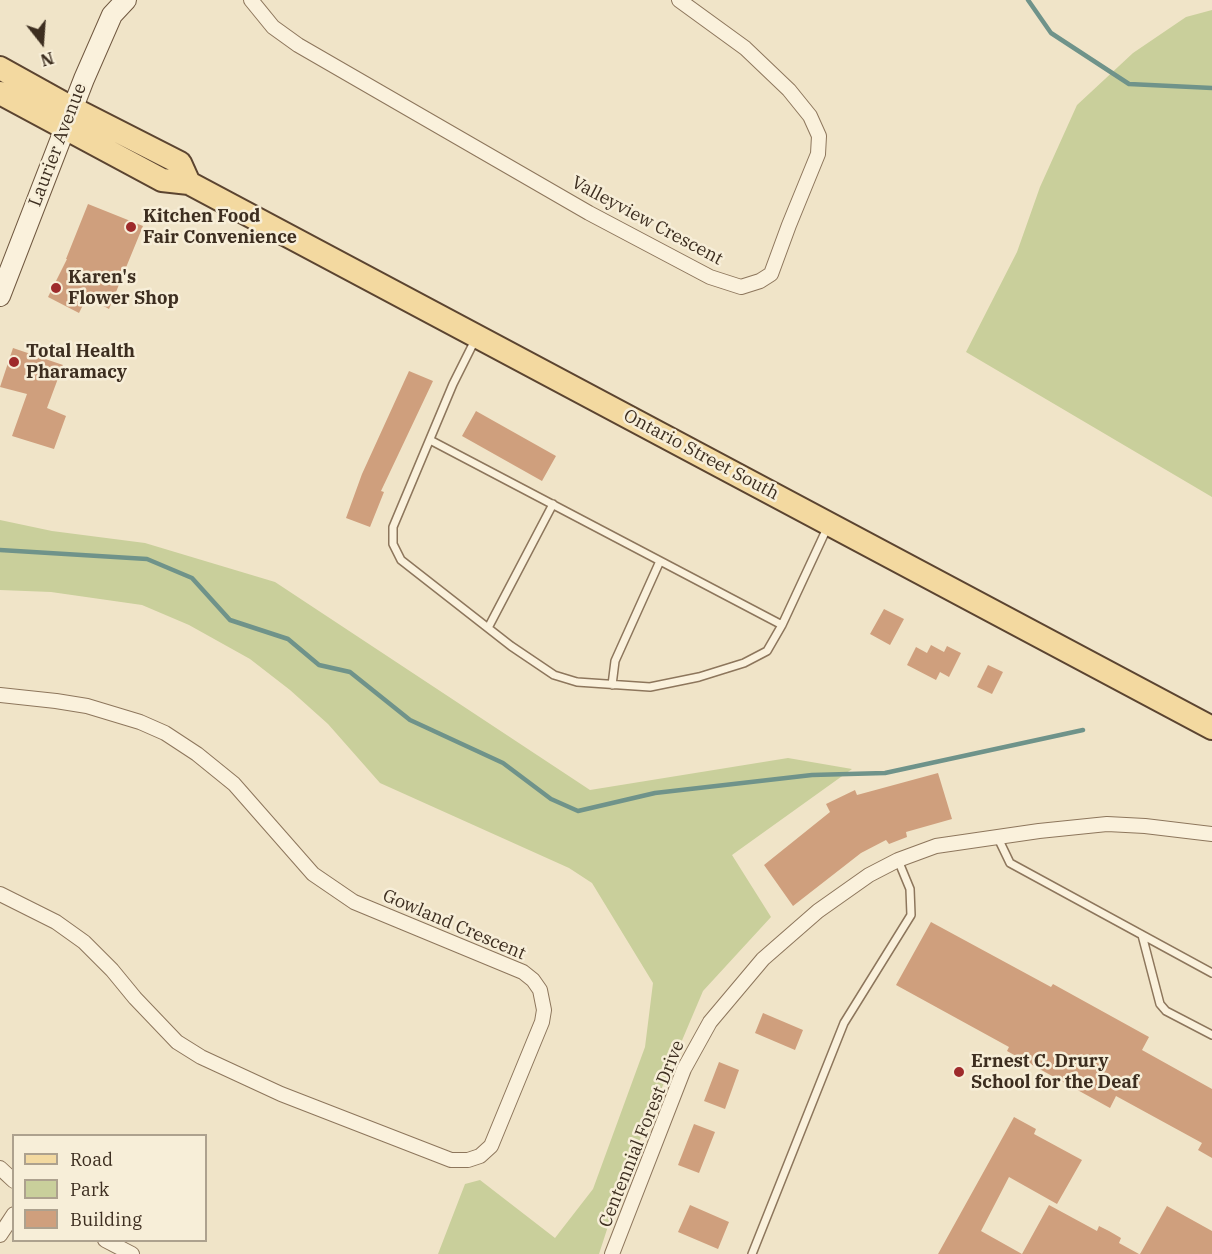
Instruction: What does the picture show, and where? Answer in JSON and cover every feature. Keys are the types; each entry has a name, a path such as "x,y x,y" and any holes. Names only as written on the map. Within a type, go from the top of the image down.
{"main road":[{"name":"Ontario Street South","path":"0,68 68,118"},
{"name":"Ontario Street South","path":"0,93 180,164 189,183 1212,728"}],"street":[{"name":"Laurier Avenue","path":"0,296 68,118 112,15 126,0"},
{"name":"Valleyview Crescent","path":"251,0 273,27 298,45 589,213 710,277 741,287 760,281 771,274 818,154 819,136 810,116 789,90 745,48 679,0"},
{"name":"Gowland Crescent","path":"0,695 56,700 87,706 130,718 165,734 197,754 234,784 313,874 354,902 523,972 540,990 544,1010 542,1022 491,1146 480,1156 468,1160 451,1160 281,1094 201,1057 177,1042 84,942 56,922 0,894"},
{"name":"Centennial Forest Drive","path":"612,1254 684,1069 710,1022 763,959 818,910 869,875 898,860 936,846 997,836 1107,824 1212,834"},
{"path":"0,1168 12,1179"},
{"path":"0,1235 12,1217"},
{"path":"109,1242 132,1254"}],"lane":[{"path":"477,336 453,384 393,528 393,544 401,560 488,628 554,675 577,682 650,687 699,677 744,663 767,651 782,625 829,524"},
{"path":"430,440 782,625"},
{"path":"488,628 552,504"},
{"path":"612,684 615,661 660,561"},
{"path":"997,836 1010,863 1212,973"},
{"path":"752,1254 844,1023 911,915 909,889 898,860"},
{"path":"1142,935 1160,1004 1166,1011 1212,1035"}],"green space":[{"path":"1212,10 1212,497 966,352 1017,252 1040,187 1077,105 1133,53 1186,17"},
{"path":"0,520 52,531 145,543 275,582 590,790 788,758 852,769 732,855 771,917 703,991 624,1177 599,1254 438,1254 465,1184 480,1180 555,1238 593,1189 645,1047 653,983 592,883 569,868 380,783 328,724 290,690 250,659 189,625 142,605 51,592 0,590"}],"building":[{"path":"88,204 143,226 109,309 87,297 79,313 48,297 67,259"},
{"path":"13,348 63,365 47,408 66,416 54,449 12,436 27,394 0,387"},
{"path":"409,371 433,381 381,491 384,492 370,527 346,518 362,474"},
{"path":"476,411 556,456 542,481 462,436"},
{"path":"884,609 904,619 890,645 870,634"},
{"path":"931,645 944,652 947,646 961,653 949,677 940,672 936,680 907,665 916,647 927,653"},
{"path":"988,665 1003,672 992,694 977,687"},
{"path":"938,773 952,819 906,832 907,837 889,844 886,840 861,853 793,906 764,865 830,812 826,804 855,790 857,795"},
{"path":"931,922 1051,987 1053,984 1149,1037 1142,1050 1212,1089 1212,1158 1198,1150 1202,1143 1116,1096 1110,1108 1007,1051 1009,1047 896,985"},
{"path":"763,1013 803,1030 795,1050 755,1033"},
{"path":"719,1062 739,1070 725,1109 704,1101"},
{"path":"1014,1117 1036,1129 1034,1134 1082,1160 1057,1204 1009,1177 981,1231 1022,1254 938,1254"},
{"path":"694,1124 715,1132 699,1173 678,1165"},
{"path":"690,1205 729,1222 718,1249 678,1232"},
{"path":"1049,1205 1097,1231 1099,1226 1109,1231 1121,1238 1119,1243 1139,1254 1022,1254"},
{"path":"1167,1206 1212,1231 1212,1254 1140,1254"}],"waterway":[{"path":"1028,0 1051,33 1129,84 1212,88"},
{"path":"0,550 147,559 192,578 230,620 288,639 319,665 350,672 410,720 503,763 551,799 578,811 655,793 812,775 885,773 1083,730"}],"place":[{"name":"Kitchen Food Fair Convenience","path":"131,227"},
{"name":"Karen's Flower Shop","path":"56,288"},
{"name":"Total Health Pharamacy","path":"14,362"},
{"name":"Ernest C. Drury School for the Deaf","path":"959,1072"}]}
